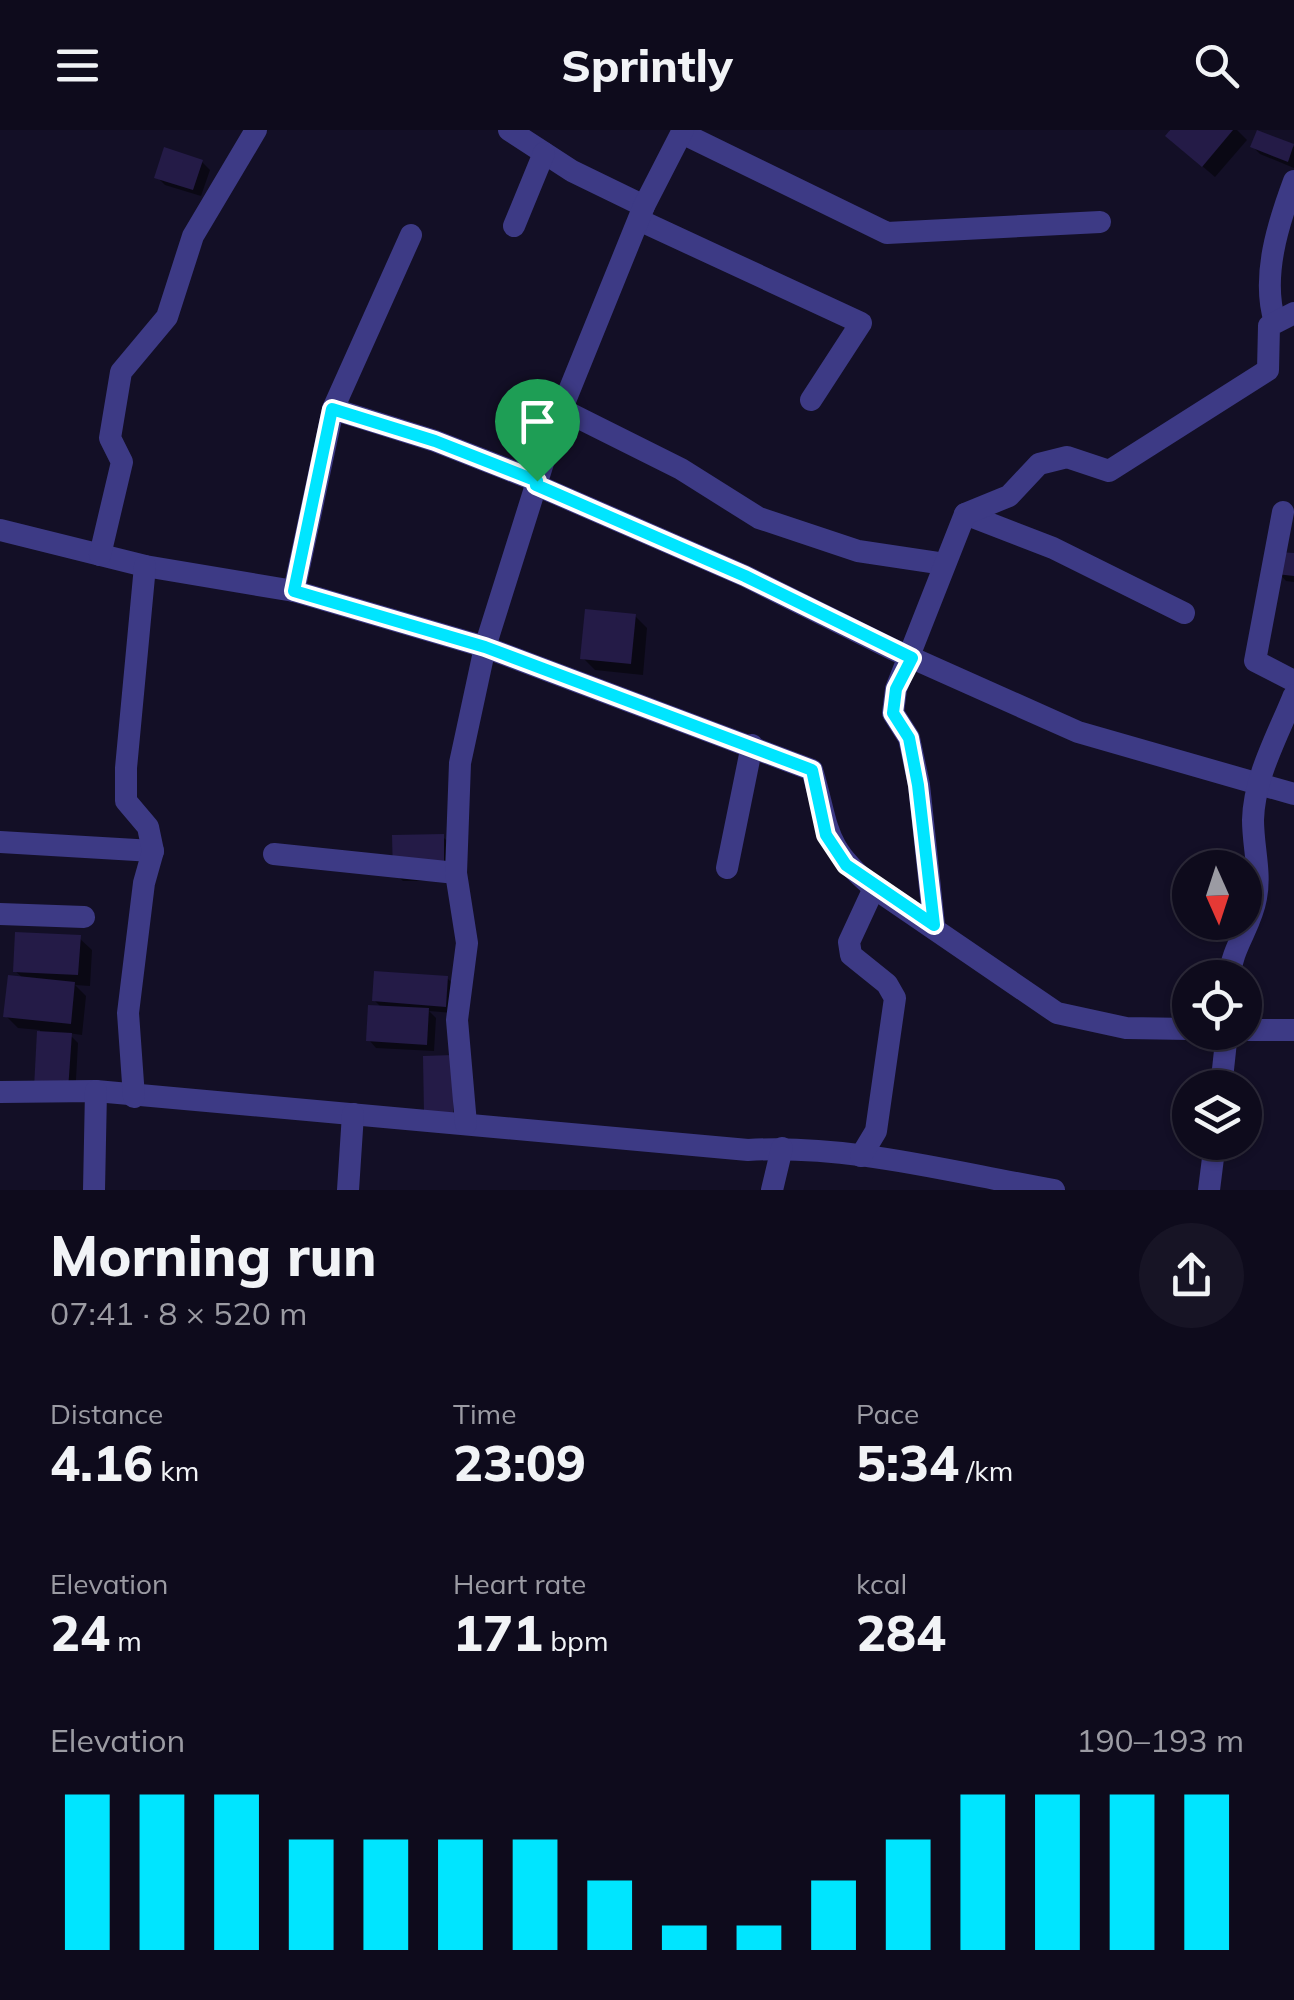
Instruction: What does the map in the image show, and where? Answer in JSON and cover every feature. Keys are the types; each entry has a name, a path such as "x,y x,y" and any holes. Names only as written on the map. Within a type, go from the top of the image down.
{"street":[{"path":"100,555 122,462 110,438 121,372 167,317 193,236 256,130"},
{"path":"509,130 642,213 861,323 811,400"},
{"path":"466,1124 457,1020 468,943 456,872 460,763 485,647 561,410 642,213 683,131 887,233 1100,222"},
{"path":"514,226 544,153"},
{"path":"934,925 909,738 893,713 896,689 912,658 965,514 1009,496 1039,464 1067,458 1109,470 1268,370 1269,326 1285,318 1270,306 1270,281 1279,222 1294,181"},
{"path":"294,591 332,409 411,235"},
{"path":"332,409 435,441 537,483 1078,732 1294,794"},
{"path":"561,410 681,469 759,518 858,552 938,562"},
{"path":"1282,512 1255,660 1294,681"},
{"path":"965,514 1052,548 1184,614"},
{"path":"0,530 145,566 294,591 485,647 812,770 826,835 846,865 874,888 934,925 1057,1013 1126,1028 1172,1029"},
{"path":"134,1097 128,1013 153,851 148,827 126,801 145,566"},
{"path":"1233,960 1237,942 1252,922 1258,885 1253,819 1259,784 1294,695"},
{"path":"727,868 752,745"},
{"path":"0,842 153,851"},
{"path":"274,854 456,872"},
{"path":"861,1156 876,1131 895,998 888,984 851,956 849,942 874,888"},
{"path":"0,914 84,917"},
{"path":"1262,1030 1294,1030"},
{"path":"94,1190 96,1091"},
{"path":"0,1092 96,1091 748,1150 782,1148 861,1156 978,1183 1050,1190"},
{"path":"348,1190 353,1114"},
{"path":"772,1190 782,1148"},
{"path":"1209,1190 1212,1160"}],"building":[{"path":"1170,130 1233,130 1202,167 1165,136"},
{"path":"1257,130 1294,144 1288,162 1250,147"},
{"path":"164,147 203,160 193,190 154,178"},
{"path":"1278,552 1294,553 1294,576 1276,574"},
{"path":"585,609 636,614 631,664 580,659"},
{"path":"444,834 444,874 393,875 392,835"},
{"path":"15,932 81,935 78,975 13,972"},
{"path":"374,971 448,976 446,1007 372,1001"},
{"path":"8,975 75,982 71,1024 3,1017"},
{"path":"368,1005 429,1008 427,1045 366,1041"},
{"path":"37,1031 72,1033 68,1090 34,1088"},
{"path":"453,1055 453,1114 424,1114 423,1056"}],"route":[{"path":"332,409 435,441 537,481 536,485 745,576 912,658 896,689 893,713 909,738 934,925 874,888 846,865 826,835 812,770 485,647 294,591 332,409"}]}
